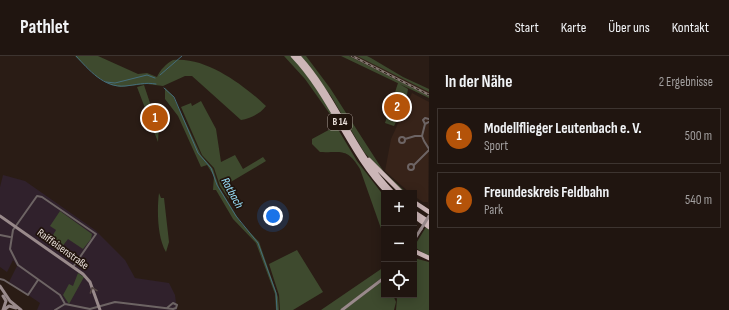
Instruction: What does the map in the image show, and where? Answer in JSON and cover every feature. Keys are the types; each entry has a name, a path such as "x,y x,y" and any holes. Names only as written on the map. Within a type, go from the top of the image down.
{"highway":[{"name":"B 14","path":"293,56 317,85 358,154 375,179 385,190"},
{"name":"B 14","path":"298,56 321,85 361,153 374,172 390,190"},
{"path":"361,153 399,190"},
{"path":"417,204 429,212"},
{"path":"417,214 429,222"},
{"path":"417,218 429,226"},
{"path":"417,252 429,258"}],"main road":[{"name":"Raiffeisenstraße","path":"0,216 83,274 90,282 99,308"},
{"path":"417,235 429,216"},
{"path":"342,310 381,280"},
{"path":"0,287 10,301 20,310"},
{"path":"0,287 6,301 3,310"},
{"path":"3,310 9,306 20,310"}],"street":[{"path":"414,164 429,149 422,136 425,124 424,118 429,119"},
{"path":"425,124 429,122"},
{"path":"405,139 413,136 422,136"},
{"path":"65,304 60,295 38,280 16,262 10,249 10,237 15,226 36,197 39,196 96,234 73,267"},
{"path":"0,235 10,237"},
{"path":"0,279 28,295 38,280"},
{"path":"55,310 65,304 86,309 99,308 115,302 174,309 177,305 173,303 167,308"}],"shaded area":[{"path":"349,56 357,56 429,92 429,96"},
{"path":"412,93 429,102 428,202 423,202 417,198 417,190 407,190 385,171 391,139"},
{"path":"3,175 25,181 95,230 125,260 135,278 169,283 175,295 177,310 37,310 40,303 9,282 17,266 13,260 7,272 0,267 0,187"}],"green space":[{"path":"75,56 98,56 138,74 147,73 157,77 164,67 173,60 186,60 198,63 224,74 247,90 266,106 255,115 241,120 192,76 185,76 163,86 147,84 120,87 111,85 97,77"},
{"path":"284,56 291,56 311,80 337,121 337,124 305,79"},
{"path":"300,56 306,56 330,88 384,172 404,190 399,190 391,183 364,152 331,96"},
{"path":"341,56 349,56 429,96 429,98"},
{"path":"357,56 367,56 371,58 403,77 429,89 429,92"},
{"path":"398,83 408,89 406,101 394,126 385,123"},
{"path":"144,85 153,112 163,111 159,123 158,142 137,87"},
{"path":"165,88 173,96 201,155 213,169 219,187 241,223 259,242 278,297 279,310 276,310 275,294 256,243 233,219 216,190 213,190 214,176 207,165 201,167 178,116 165,99"},
{"path":"201,101 216,129 221,162 235,155 243,169 263,157 266,161 229,183 234,196 229,199 220,186 214,168 202,155 181,107 191,103 192,106"},
{"path":"336,126 357,161 381,192 381,228 360,169 355,162 347,154 338,152 320,152 312,144 312,139"},
{"path":"159,193 161,198 164,198 169,242 166,252 159,231"},
{"path":"60,211 92,234 91,239 83,249 68,239 61,248 50,240 56,230 50,226"},
{"path":"426,227 429,229 429,257 417,249 417,242"},
{"path":"297,250 323,292 293,310 280,310 279,295 269,264"},
{"path":"417,259 429,262 429,310 396,310 397,299 417,298"},
{"path":"381,269 381,278 340,310 321,310"},
{"path":"78,273 84,277 69,304 63,295 69,284 73,286"},
{"path":"381,282 381,298 394,298 396,302 394,310 344,310"}],"waterway":[{"name":"Rotbach","path":"76,56 98,77 110,84 117,86 144,83 156,84"},
{"path":"160,75 182,56"},
{"path":"106,82 115,83 147,75 155,78"},
{"name":"Rotbach","path":"164,88 174,97 198,153 211,168 217,185 236,216 258,243 276,293 277,310"}],"railway":[{"path":"352,56 429,95"}],"place":[{"name":"Freundeskreis Feldbahn","path":"397,107"},
{"name":"Modellflieger Leutenbach e. V.","path":"155,118"}]}
